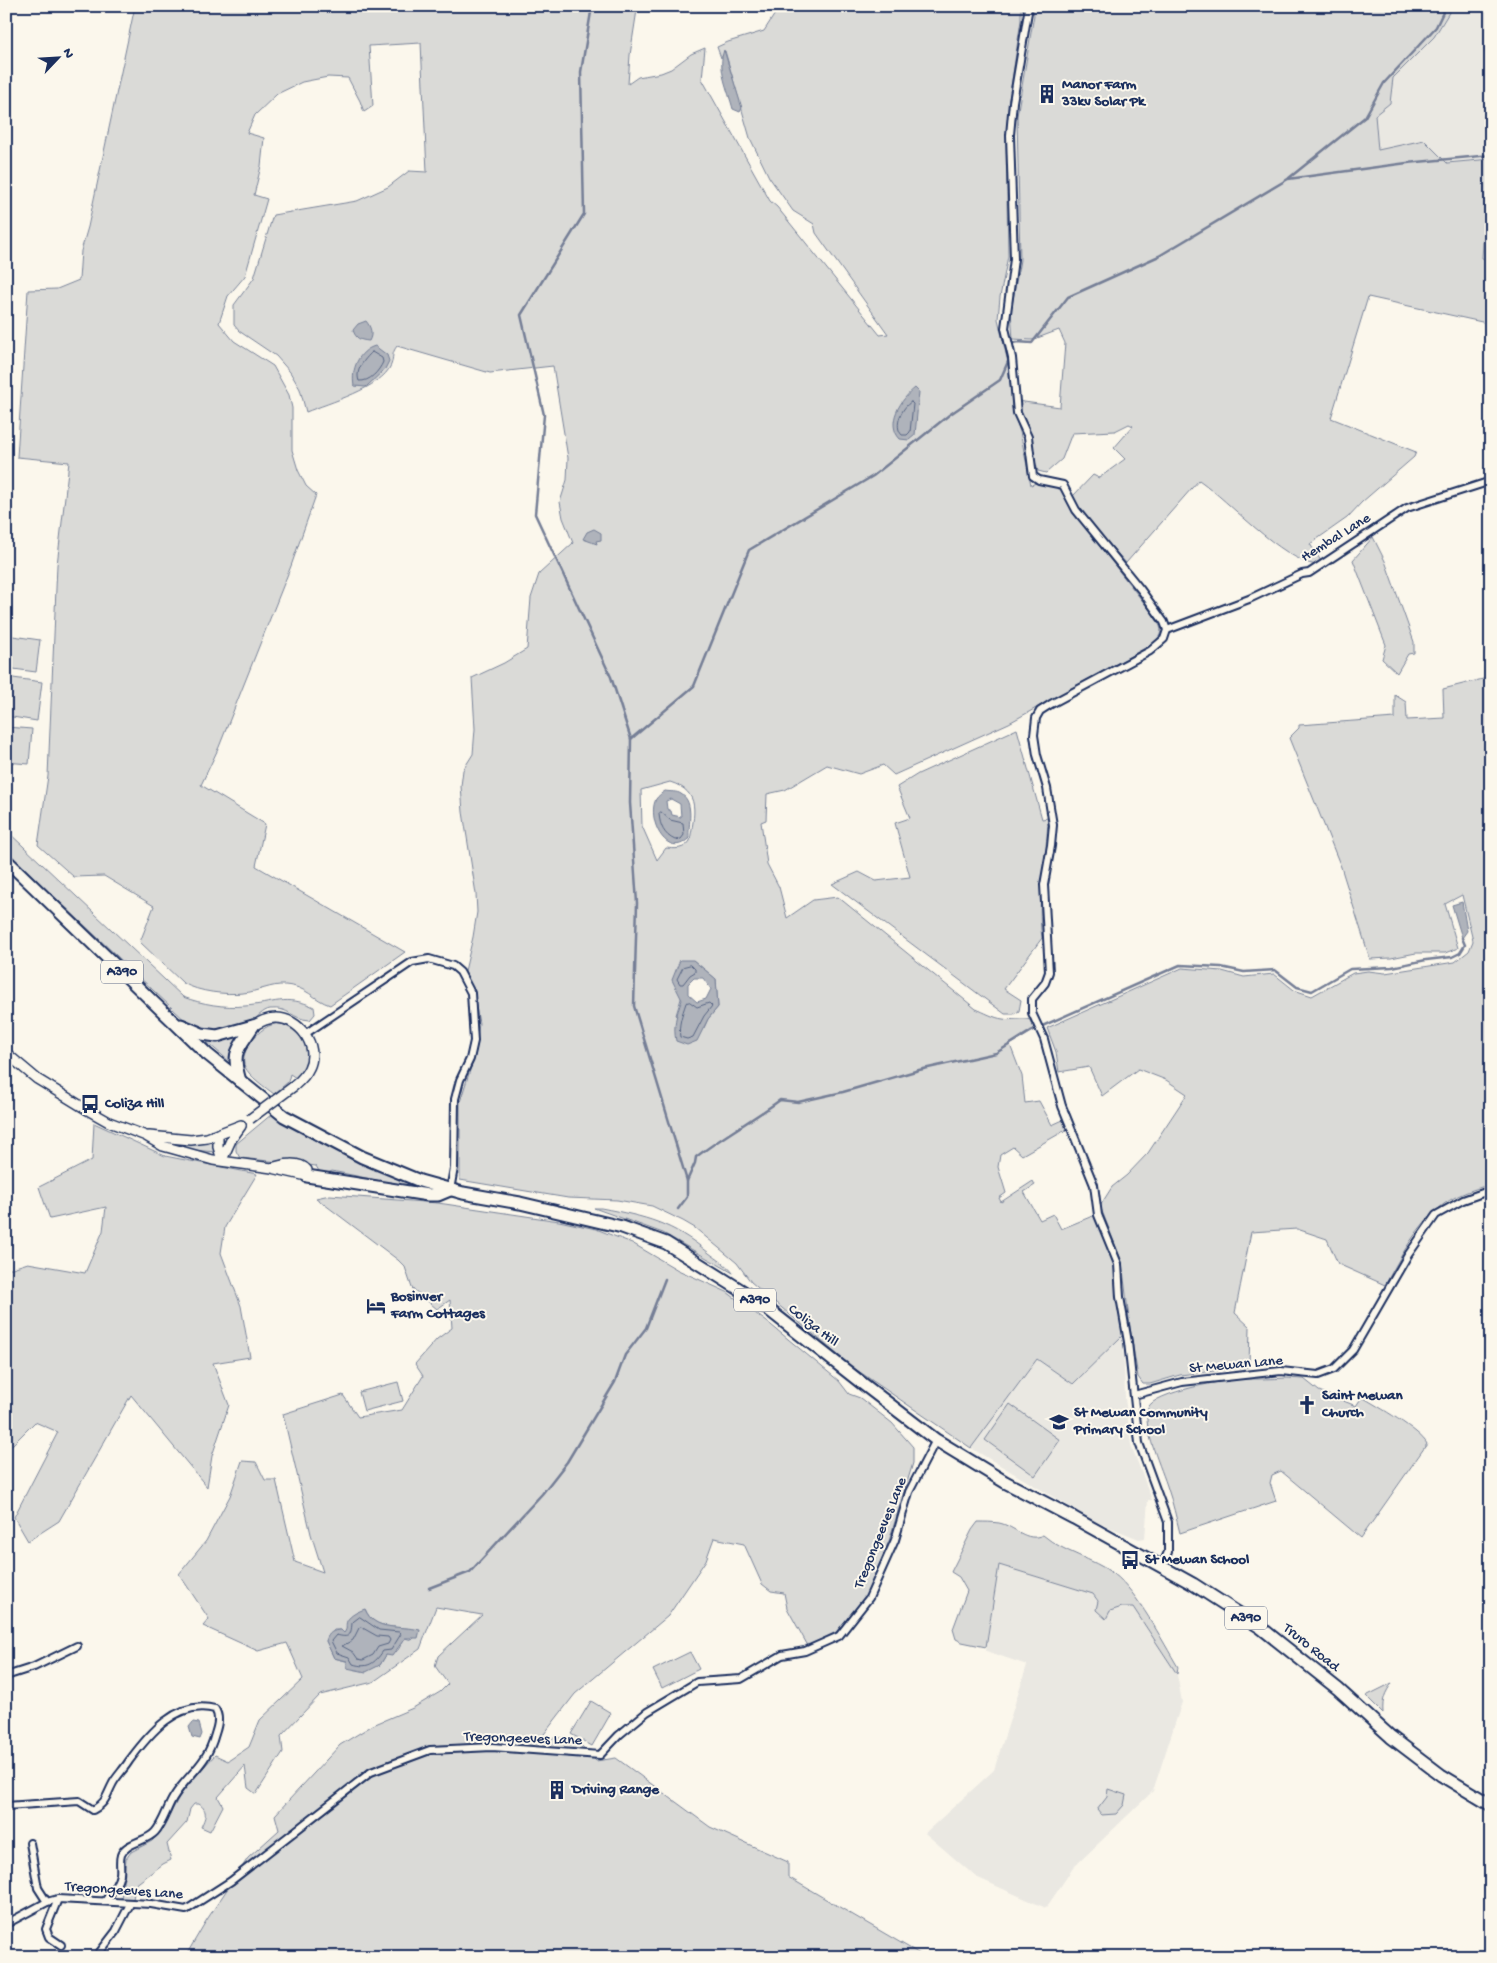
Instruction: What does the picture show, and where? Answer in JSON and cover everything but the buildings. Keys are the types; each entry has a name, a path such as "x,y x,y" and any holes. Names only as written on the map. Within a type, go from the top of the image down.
{"highway":[{"name":"A390","path":"6,860 207,1054 284,1116 339,1146 397,1172 450,1190"},
{"path":"174,1022 210,1036 232,1033 253,1026"},
{"path":"240,1082 235,1066 236,1052 253,1026"},
{"path":"307,1176 433,1195 445,1194 450,1190"},
{"name":"Coliza Hill","path":"450,1190 520,1203 622,1227 666,1243 755,1299 936,1440"},
{"name":"Truro Road","path":"936,1440 1005,1482 1162,1566 1215,1597 1260,1627 1338,1689 1398,1742 1442,1775 1491,1805"}],"street":[{"path":"1027,6 1028,12 1013,102 1010,135 1014,259 1005,328 1010,349 1017,413 1028,437 1033,476 1039,480 1063,485 1076,510 1141,590 1164,622 1167,630 1164,639 1150,651 1051,704 1040,711 1036,718 1034,735 1037,755 1048,788 1053,825 1052,846 1044,885 1049,972 1045,983 1032,999 1032,1013 1042,1032 1062,1106 1094,1185 1098,1215 1118,1264 1120,1297 1128,1342 1139,1443 1168,1522 1168,1552 1162,1566"},
{"name":"Hembal Lane","path":"1167,630 1257,595 1302,574 1309,573 1407,508 1491,481"},
{"path":"306,1034 412,962 420,959 437,960 453,966 460,972 471,992 474,1041 470,1059 460,1080 455,1099 454,1168 450,1190"},
{"path":"146,1136 191,1140 221,1133 250,1119 294,1086 307,1073 312,1053 306,1034 295,1024 282,1018 269,1018 253,1026"},
{"path":"6,1053 37,1079 86,1110 109,1122 146,1136 163,1146 213,1160 272,1168 280,1165 302,1165 307,1170 307,1176"},
{"path":"222,1160 231,1140 241,1125"},
{"path":"221,1133 231,1140"},
{"path":"221,1133 218,1147 222,1160"},
{"name":"St Mewan Lane","path":"1134,1395 1182,1382 1281,1371 1318,1375 1334,1369 1353,1350 1408,1255 1436,1215 1463,1200 1491,1190"},
{"name":"Tregongeeves Lane","path":"6,1924 47,1902 58,1899 151,1904 186,1910 231,1881 371,1772 430,1750 492,1747 600,1755 619,1735 647,1712 697,1682 741,1679 782,1655 805,1652 839,1636 869,1598 895,1540 909,1492 936,1440"},
{"path":"6,1676 34,1667 77,1646"},
{"path":"6,1806 79,1801 93,1810 102,1805 113,1783 155,1729 174,1715 197,1707 215,1708 218,1715 218,1726 209,1754 177,1792 156,1831 141,1842 128,1847 121,1855 120,1877 105,1901"},
{"path":"30,1843 38,1888 47,1902"},
{"path":"58,1899 46,1929 50,1937 61,1945"},
{"path":"96,1957 116,1931 130,1904"}],"shaded area":[{"path":"135,6 641,6 637,10 630,55 628,84 638,77 661,73 671,69 691,54 705,48 702,79 770,201 777,207 880,335 888,334 816,233 814,224 793,211 769,177 750,138 725,51 721,58 717,47 764,31 780,6 1021,6 1021,20 1009,100 1006,142 1008,256 998,319 1011,376 1012,408 1020,432 1031,485 1036,483 1059,487 1079,520 1152,613 1160,628 1160,635 1154,643 1009,723 894,775 883,765 859,774 827,765 785,790 767,794 766,820 761,822 767,864 779,887 787,918 813,900 838,897 976,1009 1000,1018 1027,1019 1031,1023 1035,1021 1037,1029 1010,1045 1022,1076 1025,1103 1039,1101 1052,1125 1063,1120 1066,1130 1022,1155 1013,1147 1000,1155 998,1167 1006,1193 999,1198 1001,1202 1033,1181 1035,1185 1024,1192 1040,1220 1053,1214 1061,1229 1095,1215 1116,1266 1123,1335 1073,1384 1037,1359 971,1448 851,1366 751,1282 737,1263 695,1228 683,1221 652,1206 617,1200 568,1198 460,1180 460,1102 476,1051 479,1023 474,996 465,971 477,912 461,786 463,770 473,754 475,729 472,678 504,663 527,649 531,598 539,574 573,543 563,518 560,502 567,480 568,458 553,366 490,373 397,346 393,353 391,365 386,373 377,381 353,394 306,412 300,389 290,372 276,356 239,331 234,325 234,305 254,278 273,215 357,201 388,187 409,171 427,172 421,43 369,46 373,106 364,112 348,78 328,77 302,82 277,94 255,115 247,133 264,138 261,166 254,195 267,199 245,276 228,296 219,323 234,341 273,366 289,395 292,408 292,450 298,470 306,486 316,495 291,566 219,747 201,785 265,824 256,866 405,952 330,1005 304,990 285,985 236,994 197,989 183,983 140,942 154,906 104,876 74,877 38,845 48,776 57,565 69,462 17,457 28,290 57,289 79,280 81,251 88,227","holes":["670,782 680,786 687,792 694,805 690,841 688,844 676,849 666,848 657,860 642,826 641,790","693,960 716,979 718,1007 708,1019 704,1028 676,1015"]},
{"path":"1032,6 1453,6 1434,37 1393,78 1390,103 1375,115 1378,150 1424,140 1447,163 1491,159 1491,206 1485,214 1482,258 1491,260 1491,324 1368,297 1331,418 1416,452 1414,457 1362,502 1347,518 1310,544 1321,561 1316,565 1302,561 1287,552 1199,480 1126,563 1081,512 1073,496 1093,475 1099,478 1125,459 1114,448 1133,426 1129,424 1115,431 1072,433 1062,459 1046,473 1038,471 1017,401 1060,407 1065,343 1059,330 1032,340 1013,339 1011,311 1020,260 1017,116 1034,15"},
{"path":"1453,6 1491,6 1491,39 1484,49 1491,71 1491,159 1447,163 1424,140 1378,151 1375,115 1390,103 1393,78 1434,37"},
{"path":"1491,39 1491,71 1484,49"},
{"path":"1373,537 1385,561 1414,642 1414,653 1408,654 1397,673 1382,659 1386,645 1353,560"},
{"path":"6,635 40,640 36,672 6,668"},
{"path":"6,677 42,682 37,721 6,716"},
{"path":"1491,677 1491,1184 1455,1197 1434,1212 1410,1241 1385,1285 1338,1264 1327,1239 1297,1229 1251,1232 1235,1313 1250,1327 1249,1367 1180,1375 1150,1384 1143,1384 1138,1377 1122,1262 1100,1206 1112,1187 1127,1175 1148,1153 1187,1094 1166,1080 1138,1069 1102,1096 1089,1067 1059,1072 1056,1052 1047,1028 1182,968 1222,971 1244,977 1274,974 1294,990 1312,996 1353,973 1368,971 1385,973 1455,962 1469,951 1473,941 1462,895 1445,904 1458,948 1445,953 1416,953 1391,958 1370,959 1341,867 1289,738 1299,728 1299,725 1395,718 1395,695 1406,702 1407,720 1444,718 1443,689"},
{"path":"6,727 32,729 29,764 6,762"},
{"path":"1017,729 1042,819 1048,818 1040,908 1042,938 1004,989 1021,1000 1019,1011 1014,1014 1005,1014 832,884 859,872 876,881 910,877 895,823 910,818 897,787 918,774"},
{"path":"6,830 183,997 221,1006 255,1005 287,1000 295,1001 314,1007 315,1014 310,1020 299,1018 286,1011 270,1009 262,1012 251,1022 236,1029 214,1031 191,1026 6,851"},
{"path":"280,1023 297,1033 306,1046 307,1053 303,1069 296,1078 290,1074 288,1082 274,1094 250,1074 245,1067 244,1056 252,1040 261,1031 268,1026"},
{"path":"246,1032 230,1062 207,1041"},
{"path":"272,1114 314,1140 383,1172 431,1190 332,1171 326,1174 319,1171 316,1166 240,1158 236,1151 236,1144"},
{"path":"94,1123 165,1156 257,1174 225,1227 221,1253 241,1306 250,1357 213,1363 229,1405 212,1456 207,1487 131,1395 59,1521 28,1541 14,1517 58,1432 35,1422 6,1451 6,1270 28,1263 85,1273 103,1231 106,1207 50,1219 39,1187 92,1160"},
{"path":"152,1138 183,1144 216,1139 217,1152 191,1150"},
{"path":"330,1195 438,1203 559,1221 596,1229 632,1243 678,1270 727,1292 771,1325 839,1381 849,1394 860,1398 892,1423 913,1447 913,1463 889,1541 866,1596 836,1632 808,1646 787,1608 784,1593 771,1591 762,1584 744,1544 714,1538 706,1560 668,1616 575,1694 541,1738 574,1738 596,1761 616,1758 710,1827 788,1862 788,1877 925,1957 185,1957 206,1921 248,1858 279,1830 275,1815 340,1745 373,1725 413,1708 440,1692 448,1684 435,1666 438,1656 482,1615 436,1607 420,1649 373,1682 320,1695 281,1736 283,1752 256,1794 248,1788 245,1766 218,1797 223,1806 210,1831 201,1827 205,1818 204,1809 199,1804 194,1804 190,1809 187,1822 167,1844 171,1860 135,1885 133,1900 121,1899 126,1859 131,1852 152,1841 160,1833 186,1786 215,1755 228,1761 249,1747 260,1720 303,1679 287,1643 258,1651 203,1626 209,1619 179,1574 206,1541 230,1496 242,1461 256,1462 265,1480 276,1480 295,1562 323,1572 311,1534 283,1414 343,1395 358,1417 402,1410 423,1376 415,1364 437,1339 452,1328 450,1300 437,1309 412,1288 405,1267 398,1260 316,1198","holes":["365,1609 369,1617 382,1625 420,1631 412,1640 405,1638 398,1650 386,1655 380,1665 372,1668 334,1658 326,1641 334,1630 341,1630 344,1633"]},
{"path":"594,1208 632,1214 658,1222 683,1234 733,1273 663,1233"},
{"name":"St Mewan Community Primary School","path":"1123,1335 1125,1398 1131,1445 1152,1500 1148,1500 1145,1538 1139,1539 1094,1521 971,1448 1037,1359 1073,1384"},
{"path":"1304,1379 1319,1391 1356,1406 1362,1397 1407,1425 1423,1438 1427,1444 1361,1538 1281,1471 1272,1475 1270,1483 1276,1501 1180,1533 1170,1494 1150,1437 1147,1416 1148,1408 1153,1402 1163,1397 1208,1384 1236,1380"},
{"path":"398,1382 403,1401 364,1411 359,1392"},
{"path":"1010,1404 1060,1440 1035,1476 985,1440"},
{"path":"978,1522 999,1523 1031,1537 1043,1535 1114,1574 1131,1592 1149,1617 1178,1667 1177,1674 1133,1607 1122,1607 1110,1611 1106,1619 1096,1610 1098,1601 1093,1594 999,1565 986,1647 956,1639 953,1629 967,1591 959,1577 951,1572"},
{"path":"999,1565 1093,1594 1106,1618 1110,1611 1122,1607 1133,1607 1177,1674 1182,1702 1153,1791 1073,1868 1046,1908 976,1877 925,1833 994,1770 1027,1665 986,1651"},
{"path":"690,1652 699,1669 662,1688 653,1670"},
{"path":"1392,1683 1384,1696 1383,1713 1366,1696"},
{"path":"591,1701 611,1713 592,1746 571,1734"},
{"path":"1108,1789 1126,1795 1124,1805 1116,1814 1101,1815 1097,1810 1107,1797"}],"water":[{"path":"724,50 742,108 740,112 733,109 722,72"},
{"path":"366,321 371,331 369,341 359,338 353,330 358,324"},
{"path":"375,346 387,355 389,361 385,369 366,387 354,386 353,380 357,362 364,352"},
{"path":"915,388 919,392 915,435 909,440 900,439 896,433 894,419 900,405"},
{"path":"594,529 601,533 601,540 596,541 597,544 583,539 587,532"},
{"path":"665,791 679,793 688,802 690,814 689,838 681,844 673,844 666,841 660,835 656,826 654,807 656,799","holes":["671,799 680,804 681,817 672,815 671,811 667,809 666,801"]},
{"path":"1462,902 1467,931 1462,938 1452,905"},
{"path":"680,960 693,960 716,979 718,1007 708,1019 697,1041 687,1045 676,1041 676,1020 682,1000 672,980","holes":["694,978 703,978 711,989 706,999 697,1002 688,994 688,984"]},
{"path":"365,1609 369,1616 381,1624 420,1630 418,1638 405,1638 392,1656 386,1655 380,1665 366,1672 347,1668 347,1661 334,1658 326,1641 333,1631 341,1630 344,1633 348,1619"},
{"path":"193,1722 199,1723 202,1734 200,1739 192,1737 189,1727"}],"waterway":[{"path":"592,6 581,72 584,214 521,315 544,415 535,514 611,677 631,739"},
{"path":"1289,178 1365,117 1384,83 1436,27 1446,6"},
{"path":"1010,344 1017,342 1032,343 1068,297 1159,256 1288,179 1407,163 1491,155"},
{"path":"687,1181 634,1006 637,903 630,803 631,739 694,686 749,550 873,476 949,415 1000,380 1010,357"},
{"path":"678,1209 687,1197 687,1181 696,1157 780,1100 798,1102 843,1092 919,1070 996,1053 1031,1031 1180,965 1221,967 1244,972 1275,970 1297,987 1312,991 1350,969 1392,967 1452,957 1460,953 1465,945 1462,938"},
{"path":"429,1588 470,1572 542,1494 567,1462 615,1382 625,1355 646,1328 665,1279"}],"place":[{"name":"Manor Farm 33kv Solar Pk","path":"1047,94"},
{"name":"Coliza Hill","path":"90,1104"},
{"name":"Bosinver Farm Cottages","path":"376,1306"},
{"name":"Saint Mewan Church","path":"1307,1405"},
{"name":"St Mewan Community Primary School","path":"1059,1422"},
{"name":"St Mewan School","path":"1130,1560"},
{"name":"Driving Range","path":"557,1790"}]}
